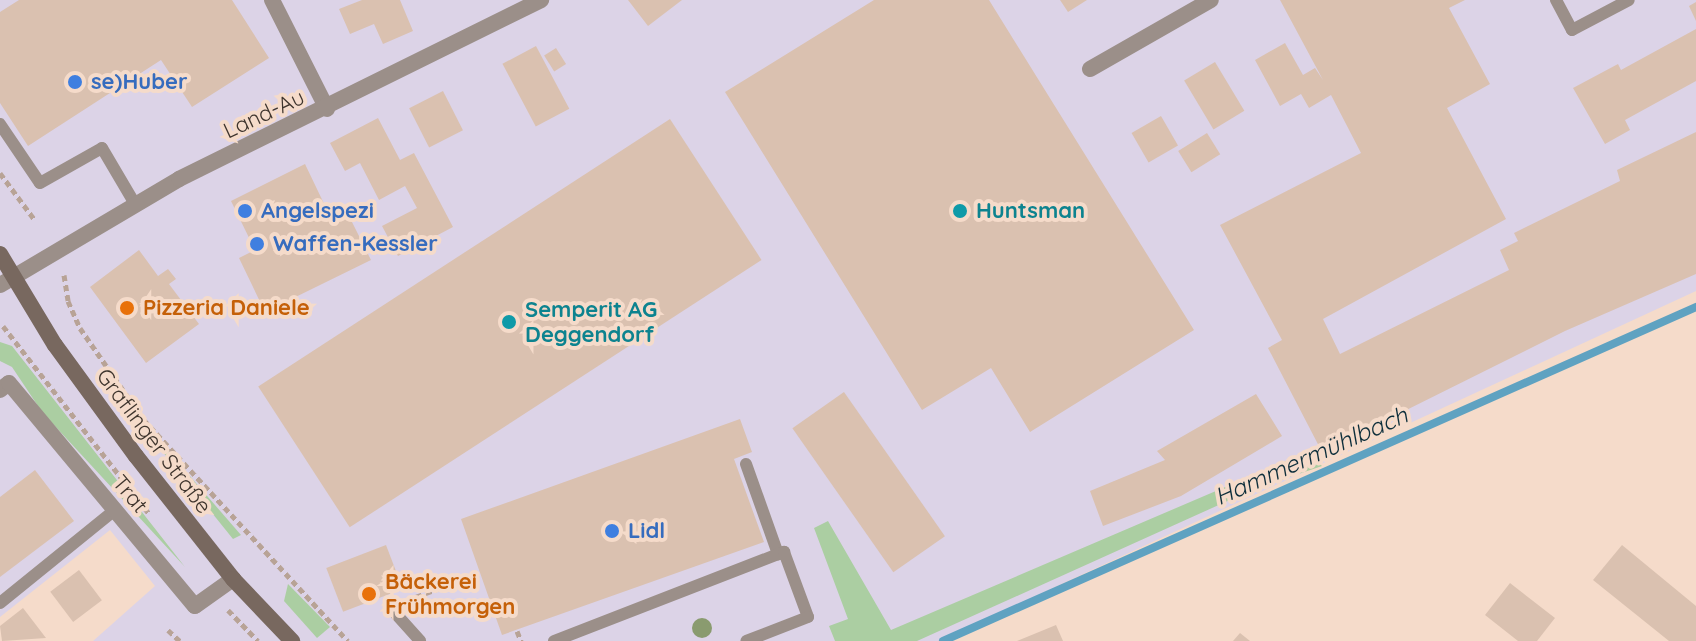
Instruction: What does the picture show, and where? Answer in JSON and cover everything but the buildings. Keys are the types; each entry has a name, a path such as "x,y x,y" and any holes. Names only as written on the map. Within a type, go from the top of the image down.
{"street":[{"path":"272,0 327,109"},
{"name":"Land-Au","path":"6,282 135,204 541,0"},
{"path":"1090,69 1211,0"},
{"name":"Graflinger Straße","path":"0,254 6,282 127,444 233,579 292,641"},
{"name":"Trat","path":"0,390 9,383 195,606 233,579"}],"lane":[{"path":"1556,0 1572,30 1629,0"},
{"path":"0,124 40,183 102,148 135,204"},
{"path":"746,464 778,554"},
{"path":"0,603 115,510"},
{"path":"554,641 784,552 808,617 746,641"},
{"path":"395,610 420,641"}],"path":[{"path":"0,173 34,219"},
{"path":"64,275 80,328 143,419 348,641"},
{"path":"3,326 152,518"},
{"path":"395,610 443,587"},
{"path":"228,610 258,641"},
{"path":"168,630 180,641"},
{"path":"517,631 521,641"}],"shaded area":[{"path":"0,0 1696,0 1696,291 938,641 93,641 155,586 110,530 0,617"}],"green space":[{"path":"0,342 12,346 185,567 42,412 12,367 0,361"},
{"path":"133,415 169,452 241,535 233,539"},
{"path":"1307,452 1322,466 1252,490 917,641 835,641 829,626 848,619 814,528 828,521 891,630"},
{"path":"288,584 330,627 317,638 284,601"}],"waterway":[{"name":"Hammermühlbach","path":"943,641 1696,307"}],"place":[{"name":"se)Huber","path":"75,82"},
{"name":"Angelspezi","path":"245,211"},
{"name":"Huntsman","path":"960,211"},
{"name":"Waffen-Kessler","path":"257,244"},
{"name":"Pizzeria Daniele","path":"127,308"},
{"name":"Semperit AG Deggendorf","path":"509,322"},
{"name":"Lidl","path":"612,531"},
{"name":"Bäckerei Frühmorgen","path":"369,594"}]}
